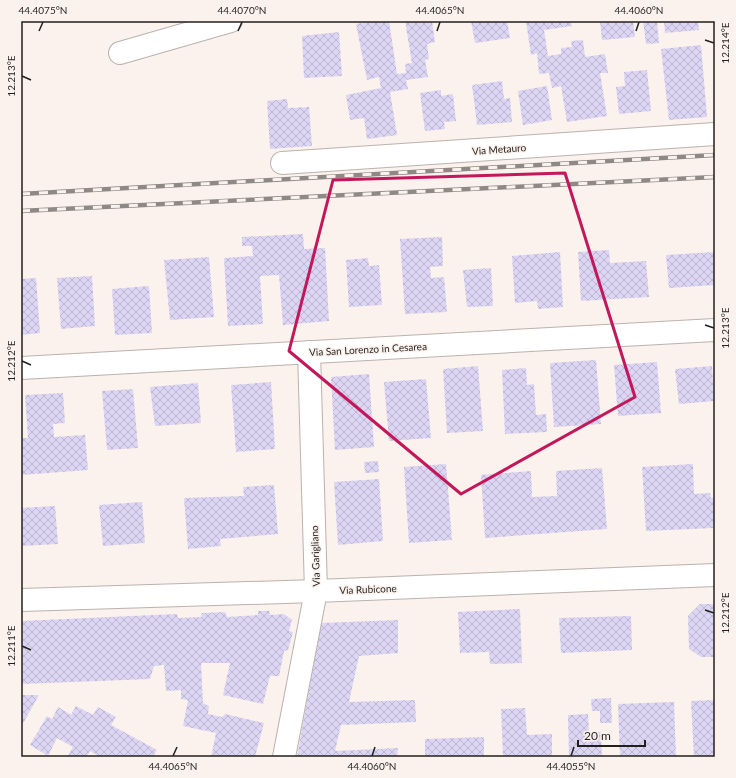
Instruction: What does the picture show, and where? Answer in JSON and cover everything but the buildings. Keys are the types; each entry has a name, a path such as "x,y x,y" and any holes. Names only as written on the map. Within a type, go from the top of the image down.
{"street":[{"path":"120,53 231,21"},
{"name":"Via Metauro","path":"282,163 715,134"},
{"name":"Via San Lorenzo in Cesarea","path":"21,368 715,330"},
{"name":"Via Garigliano","path":"284,757 316,591 309,352"},
{"name":"Via Rubicone","path":"21,600 316,591 715,575"}],"highlighted area":[{"path":"565,173 635,397 461,494 289,351 333,180"}],"railway":[{"path":"21,194 715,155"},
{"path":"21,211 715,177"}]}
